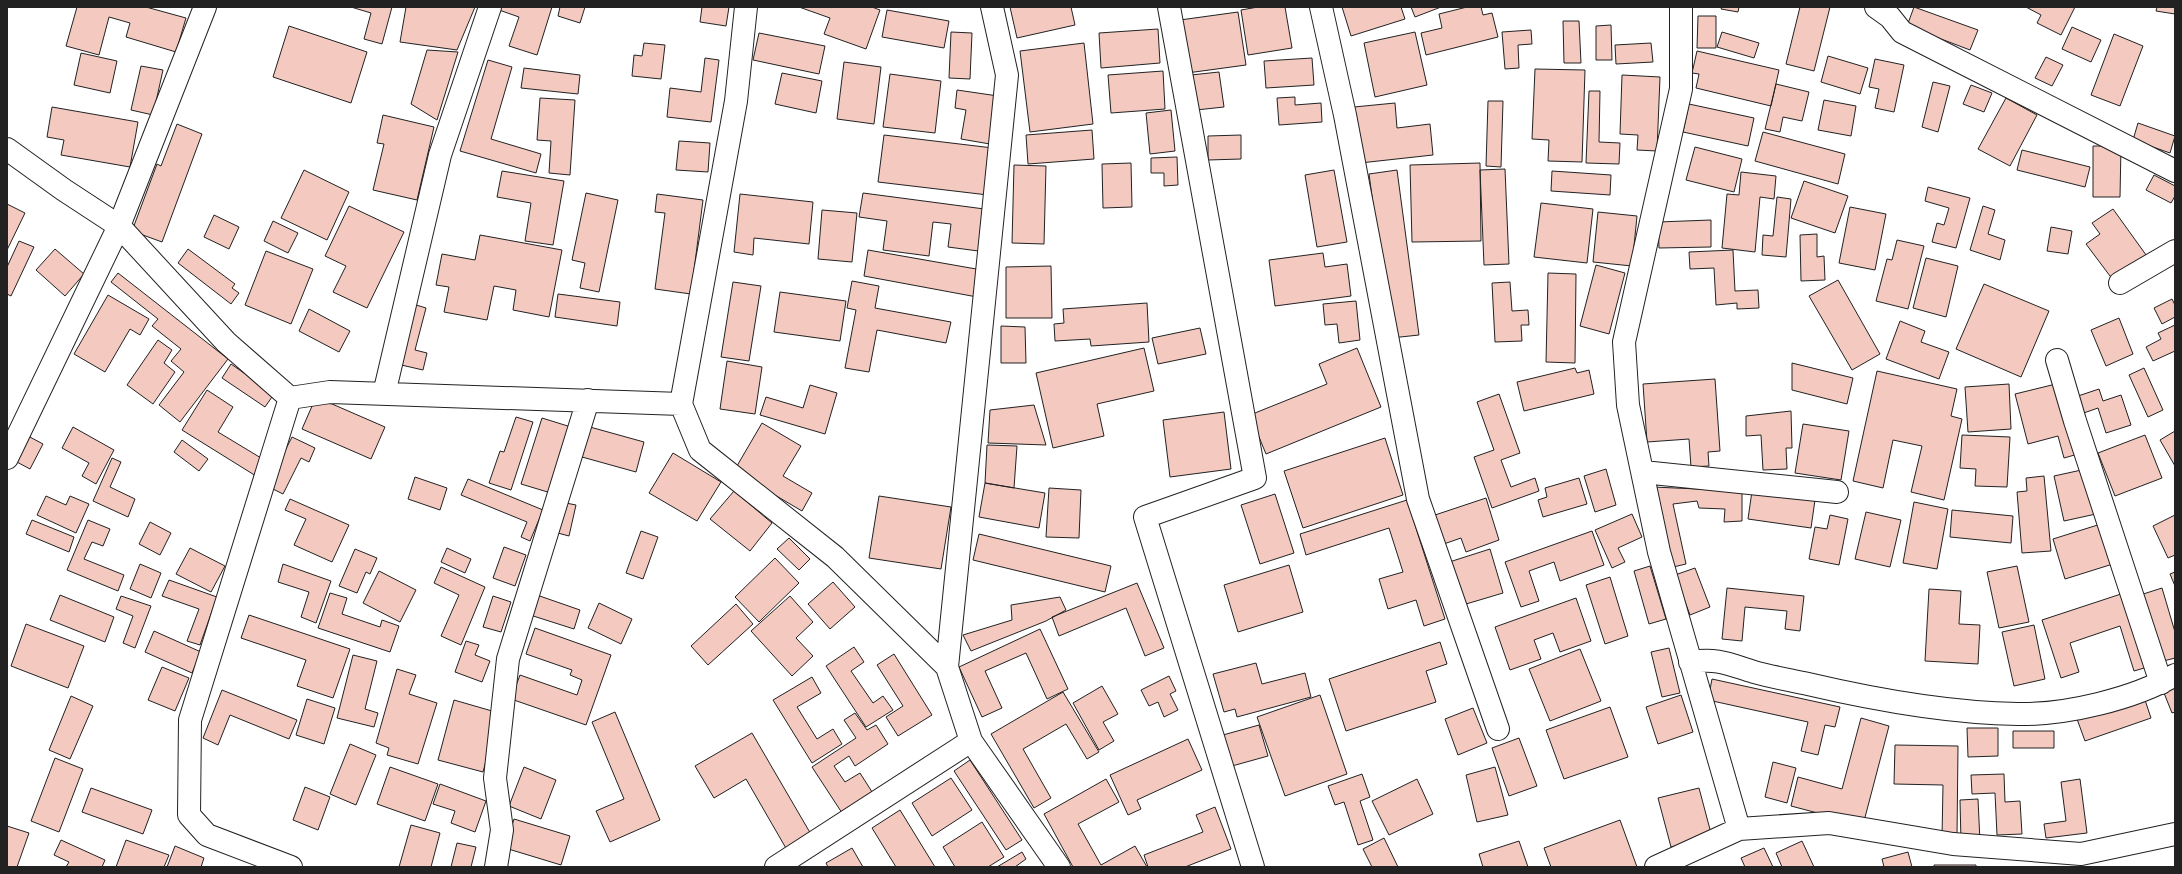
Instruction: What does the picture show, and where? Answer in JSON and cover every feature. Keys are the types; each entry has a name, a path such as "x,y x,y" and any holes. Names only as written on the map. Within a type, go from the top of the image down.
{"street":[{"path":"7,458 119,226 206,7"},
{"path":"384,394 440,155 490,7"},
{"path":"746,7 736,102 681,404 700,450 835,557 947,667"},
{"path":"992,7 1007,75 947,667 971,741 1059,867"},
{"path":"1169,7 1172,33 1200,170 1255,478 1145,517 1253,867"},
{"path":"1321,7 1345,115 1418,499 1498,729"},
{"path":"1681,7 1681,88 1624,342 1628,405 1643,472 1658,552 1739,829"},
{"path":"1876,7 1890,16 1902,32 2175,171"},
{"path":"7,149 64,190 119,226 226,342 290,398 330,392 681,404"},
{"path":"2120,284 2175,251"},
{"path":"1690,662 1721,661 1754,672 1833,690 1940,707 2018,714 2086,708 2168,679 2075,421 2058,360"},
{"path":"290,398 190,720 189,815 206,835 291,867"},
{"path":"496,867 502,830 495,778 508,659 588,400"},
{"path":"1643,472 1837,492"},
{"path":"776,867 971,741"},
{"path":"1656,867 1739,829 1829,823 1953,844 2081,854 2175,834"}],"building":[{"path":"77,7 146,7 186,18 176,52 126,37 130,23 109,17 99,55 66,46"},
{"path":"351,7 392,7 382,44 364,39 371,13"},
{"path":"406,7 475,7 457,50 400,42"},
{"path":"500,7 552,7 537,55 509,46 519,17 499,10"},
{"path":"560,7 585,7 580,23 558,16"},
{"path":"702,7 729,7 726,26 700,22"},
{"path":"799,7 872,7 880,10 866,49 824,34 830,18"},
{"path":"1010,7 1071,7 1075,25 1017,38"},
{"path":"1258,7 1285,7 1292,48 1248,55 1241,10"},
{"path":"1342,7 1401,7 1405,19 1351,36"},
{"path":"1411,7 1441,7 1415,17"},
{"path":"1467,7 1481,7 1483,15 1492,13 1498,37 1426,55 1421,33 1442,28 1439,14"},
{"path":"1722,7 1739,7 1738,12 1721,9"},
{"path":"1800,7 1830,7 1814,71 1786,64"},
{"path":"1914,7 1978,30 1970,50 1907,26"},
{"path":"2026,7 2075,7 2061,35 2037,23 2041,15"},
{"path":"2157,7 2175,7 2175,14 2156,11"},
{"path":"887,10 949,21 944,48 882,37"},
{"path":"1238,12 1246,65 1187,73 1180,20"},
{"path":"1698,16 1716,16 1716,48 1697,48"},
{"path":"1563,21 1579,21 1581,63 1564,63"},
{"path":"1611,25 1612,60 1596,60 1596,26"},
{"path":"289,26 367,52 351,103 273,77"},
{"path":"2072,27 2101,40 2091,62 2062,49"},
{"path":"1158,29 1160,63 1101,68 1099,33"},
{"path":"1531,30 1532,44 1518,45 1519,68 1505,69 1502,32"},
{"path":"951,32 972,33 970,79 949,78"},
{"path":"1415,32 1427,85 1375,97 1364,43"},
{"path":"1722,32 1759,43 1754,58 1717,47"},
{"path":"759,33 825,46 819,74 753,60"},
{"path":"2114,34 2143,46 2120,106 2091,95"},
{"path":"644,43 665,45 661,79 632,76 634,55 642,56"},
{"path":"1084,43 1093,124 1030,132 1020,51"},
{"path":"1651,43 1653,62 1616,64 1615,45"},
{"path":"427,50 458,52 437,120 411,104"},
{"path":"1697,51 1779,70 1771,106 1696,88 1699,74 1692,73"},
{"path":"81,53 117,61 110,93 74,85"},
{"path":"1828,56 1868,68 1860,94 1821,82"},
{"path":"2046,57 2063,65 2052,86 2035,78"},
{"path":"705,58 719,60 711,122 667,117 670,88 701,92"},
{"path":"1312,58 1314,85 1266,88 1264,61"},
{"path":"1875,59 1904,65 1894,112 1875,108 1879,89 1869,87"},
{"path":"488,60 512,67 491,139 541,154 536,173 460,151"},
{"path":"844,62 881,67 874,124 837,119"},
{"path":"141,66 163,70 153,115 131,110"},
{"path":"524,68 580,75 578,94 521,88"},
{"path":"1535,69 1585,70 1582,162 1548,161 1549,140 1532,139"},
{"path":"1163,71 1165,109 1111,113 1108,75"},
{"path":"1219,72 1224,107 1196,110 1191,75"},
{"path":"782,73 822,81 816,113 775,104"},
{"path":"890,74 941,81 935,133 883,127"},
{"path":"1622,75 1660,77 1657,151 1637,150 1638,135 1620,134"},
{"path":"1933,82 1950,86 1938,132 1922,127"},
{"path":"1776,84 1809,92 1802,121 1783,117 1780,132 1765,129"},
{"path":"1971,85 1992,93 1984,112 1963,104"},
{"path":"957,90 998,96 990,144 961,139 966,110 955,108"},
{"path":"1589,91 1600,91 1599,142 1620,143 1619,164 1586,163"},
{"path":"1295,97 1295,105 1321,103 1322,122 1279,125 1277,98"},
{"path":"540,98 575,100 570,175 549,173 551,141 537,140"},
{"path":"2006,98 2037,115 2010,166 1978,149"},
{"path":"1824,100 1856,106 1851,136 1818,130"},
{"path":"1488,101 1503,101 1501,167 1486,166"},
{"path":"1395,103 1397,128 1430,124 1433,155 1360,163 1354,107"},
{"path":"1689,104 1754,118 1748,146 1683,132"},
{"path":"52,107 138,122 130,167 61,155 64,140 47,137"},
{"path":"1171,110 1175,151 1150,154 1146,113"},
{"path":"383,115 434,127 417,200 373,190 384,144 377,143"},
{"path":"2138,123 2175,136 2170,153 2133,140"},
{"path":"177,124 202,134 162,242 132,231 157,164 161,166"},
{"path":"1092,130 1094,159 1028,164 1026,135"},
{"path":"1763,132 1845,154 1838,184 1755,161"},
{"path":"884,135 993,148 988,195 878,182"},
{"path":"1241,135 1241,159 1208,160 1208,136"},
{"path":"679,141 710,143 708,172 676,170"},
{"path":"2093,146 2121,146 2120,197 2093,197"},
{"path":"1695,147 1742,159 1734,192 1686,180"},
{"path":"2022,150 2090,167 2085,187 2017,170"},
{"path":"1177,157 1178,185 1164,186 1164,173 1151,173 1151,158"},
{"path":"1131,163 1132,207 1103,208 1102,164"},
{"path":"1480,163 1481,241 1412,242 1410,165"},
{"path":"1014,165 1046,166 1044,244 1012,243"},
{"path":"1505,169 1509,264 1484,265 1480,170"},
{"path":"304,170 349,192 327,240 281,218"},
{"path":"1334,170 1347,242 1317,247 1305,175"},
{"path":"1397,170 1419,335 1391,338 1369,174"},
{"path":"502,171 564,181 553,245 525,241 531,203 497,197"},
{"path":"1552,171 1611,175 1610,195 1551,191"},
{"path":"1741,172 1776,176 1774,199 1760,197 1755,252 1722,248 1727,194 1739,195"},
{"path":"2154,175 2175,186 2175,196 2171,203 2146,190"},
{"path":"1804,181 1848,196 1835,233 1791,218"},
{"path":"1928,187 1970,198 1956,248 1932,242 1937,223 1944,225 1949,208 1925,201"},
{"path":"586,193 618,200 599,292 580,288 585,263 572,260"},
{"path":"863,193 992,210 986,252 948,247 951,224 933,222 929,256 883,250 887,221 859,217"},
{"path":"657,194 703,200 691,294 655,289 665,213 655,212"},
{"path":"740,194 813,202 809,244 754,238 753,255 734,252"},
{"path":"1777,197 1791,199 1786,257 1762,255 1763,235 1773,236"},
{"path":"1541,203 1593,209 1587,263 1534,257"},
{"path":"7,204 25,213 7,250"},
{"path":"349,206 404,232 367,308 333,292 346,266 325,256"},
{"path":"1983,206 1995,210 1988,234 2005,240 2000,260 1970,250"},
{"path":"1850,207 1886,214 1875,270 1839,263"},
{"path":"2113,209 2149,259 2116,284 2086,244 2100,234 2092,223"},
{"path":"822,210 857,213 852,262 818,259"},
{"path":"1598,212 1637,216 1632,266 1593,262"},
{"path":"214,215 239,227 229,249 204,237"},
{"path":"1711,220 1711,247 1659,248 1658,222"},
{"path":"273,221 298,233 288,253 264,241"},
{"path":"2051,227 2072,231 2068,254 2047,251"},
{"path":"1817,234 1817,257 1824,256 1825,280 1801,281 1800,235"},
{"path":"480,235 562,250 549,317 513,310 516,290 494,286 487,320 444,312 449,287 436,285 442,254 475,260"},
{"path":"1897,240 1924,246 1908,309 1876,301 1887,259 1892,260"},
{"path":"19,241 34,247 11,296 7,294 7,267"},
{"path":"55,249 84,274 65,296 36,270"},
{"path":"188,249 235,284 232,288 239,293 231,304 178,263"},
{"path":"868,250 982,270 977,297 864,276"},
{"path":"1733,250 1735,291 1758,290 1759,308 1737,309 1737,303 1716,305 1714,268 1690,269 1689,252"},
{"path":"266,251 313,269 291,324 245,305"},
{"path":"1323,253 1325,267 1347,264 1351,296 1275,306 1269,260"},
{"path":"1926,258 1958,266 1946,317 1913,308"},
{"path":"1596,265 1625,273 1609,334 1580,326"},
{"path":"1051,266 1052,318 1006,318 1006,267"},
{"path":"118,273 228,359 180,422 159,405 184,372 171,361 181,349 152,326 158,319 111,282"},
{"path":"1548,273 1576,274 1575,363 1546,362"},
{"path":"1838,280 1880,354 1852,370 1809,296"},
{"path":"852,281 879,286 875,308 951,322 946,343 877,330 869,372 845,368 856,310 847,308"},
{"path":"733,282 761,286 749,361 721,357"},
{"path":"1510,282 1512,311 1528,310 1529,325 1521,325 1522,341 1495,342 1492,283"},
{"path":"1984,284 2049,311 2021,377 1956,349"},
{"path":"780,292 846,301 840,341 774,332"},
{"path":"558,294 620,302 617,326 555,317"},
{"path":"108,295 149,319 140,335 130,329 105,372 74,354"},
{"path":"2172,299 2175,305 2175,317 2162,324 2154,308"},
{"path":"1356,301 1360,340 1339,343 1337,324 1325,325 1323,304"},
{"path":"1147,303 1149,342 1091,346 1090,339 1055,341 1054,324 1064,323 1063,309"},
{"path":"413,304 426,308 415,350 427,353 423,370 397,364"},
{"path":"309,309 350,331 339,352 299,331"},
{"path":"2119,318 2133,354 2106,366 2091,330"},
{"path":"1900,321 1925,331 1921,342 1949,352 1939,379 1886,359"},
{"path":"2175,325 2175,351 2153,361 2146,347 2161,339 2158,333"},
{"path":"1001,326 1025,327 1026,363 1001,363"},
{"path":"1200,328 1206,354 1158,364 1152,338"},
{"path":"158,340 172,350 164,363 175,372 153,404 127,385"},
{"path":"1144,348 1154,391 1097,404 1104,436 1053,448 1036,373"},
{"path":"1357,348 1381,407 1266,454 1250,415 1327,384 1319,364"},
{"path":"727,361 762,367 755,414 720,409"},
{"path":"1792,363 1853,378 1847,404 1792,390"},
{"path":"231,364 274,394 265,407 222,378"},
{"path":"1575,368 1577,373 1589,370 1594,394 1524,411 1517,382"},
{"path":"2144,368 2163,410 2148,417 2129,375"},
{"path":"1877,371 1957,389 1951,416 1962,419 1944,500 1911,492 1922,446 1893,440 1883,488 1853,481"},
{"path":"1715,379 1720,451 1708,452 1709,466 1691,467 1689,439 1647,442 1643,384"},
{"path":"2060,383 2078,454 2064,458 2058,436 2028,444 2015,394"},
{"path":"2009,384 2011,429 1968,432 1965,387"},
{"path":"810,385 837,393 825,434 760,415 766,397 803,408"},
{"path":"2099,389 2103,401 2121,395 2131,425 2106,433 2098,408 2078,415 2072,398"},
{"path":"207,390 233,407 218,432 266,461 256,476 182,430"},
{"path":"1499,394 1520,453 1501,460 1511,487 1535,478 1539,491 1492,508 1474,457 1494,450 1477,402"},
{"path":"316,397 385,427 371,459 302,429"},
{"path":"1034,405 1046,445 988,443 990,410"},
{"path":"1791,411 1792,448 1786,448 1787,469 1763,470 1761,435 1746,436 1746,416"},
{"path":"1224,412 1231,469 1170,477 1163,420"},
{"path":"516,417 533,422 511,490 489,483 500,451 504,452"},
{"path":"542,418 571,427 551,493 521,484"},
{"path":"762,423 801,446 783,476 812,493 802,511 734,471"},
{"path":"1803,424 1849,431 1841,480 1795,473"},
{"path":"73,427 114,450 96,484 82,476 89,463 62,448"},
{"path":"590,427 644,442 636,472 582,457"},
{"path":"2175,431 2175,466 2160,440"},
{"path":"1962,435 2010,437 2007,487 1975,486 1976,469 1960,468"},
{"path":"2145,435 2162,478 2115,496 2098,453"},
{"path":"28,436 43,444 30,469 15,461"},
{"path":"292,437 315,448 309,462 301,458 283,494 267,486"},
{"path":"1385,438 1403,495 1303,528 1284,471"},
{"path":"182,440 208,459 199,471 174,452"},
{"path":"987,445 1017,446 1014,488 985,483"},
{"path":"673,453 721,482 697,521 649,493"},
{"path":"112,458 121,462 110,487 135,499 128,517 93,501"},
{"path":"1606,469 1616,505 1595,512 1584,476"},
{"path":"2086,469 2096,514 2064,521 2054,476"},
{"path":"2044,476 2051,551 2022,553 2017,492 2027,491 2026,478"},
{"path":"415,477 447,488 440,510 408,499"},
{"path":"1579,478 1587,504 1543,517 1538,500 1547,497 1545,488"},
{"path":"468,479 543,510 530,541 521,537 527,522 461,495"},
{"path":"985,483 1045,493 1039,528 979,517"},
{"path":"1653,487 1742,491 1742,521 1724,522 1725,509 1699,508 1697,501 1673,504 1686,564 1669,568"},
{"path":"1049,488 1081,490 1079,538 1046,537"},
{"path":"734,491 772,523 750,551 710,519"},
{"path":"1752,491 1815,500 1811,528 1748,519"},
{"path":"1275,494 1294,553 1260,564 1241,505"},
{"path":"46,496 66,505 70,496 89,504 76,533 37,515"},
{"path":"879,496 951,507 941,569 869,558"},
{"path":"1486,498 1499,540 1466,552 1461,538 1438,546 1429,517"},
{"path":"290,499 349,525 332,562 294,545 306,519 285,510"},
{"path":"1407,500 1445,619 1424,626 1416,600 1388,609 1379,579 1403,572 1389,528 1306,555 1300,534"},
{"path":"561,502 576,505 569,536 554,532"},
{"path":"1914,502 1948,509 1937,569 1903,563"},
{"path":"1952,510 2013,516 2011,543 1950,537"},
{"path":"1866,512 1901,520 1890,567 1855,559"},
{"path":"1632,514 1642,537 1618,548 1625,562 1612,568 1595,530"},
{"path":"1830,515 1848,519 1839,565 1809,559 1815,527 1827,529"},
{"path":"2175,515 2175,555 2168,558 2153,526"},
{"path":"32,520 74,537 69,552 26,534"},
{"path":"88,520 110,529 103,546 92,542 84,559 124,575 118,591 67,570"},
{"path":"150,522 171,533 160,555 139,544"},
{"path":"2104,523 2116,563 2065,579 2053,539"},
{"path":"641,531 658,537 643,579 626,573"},
{"path":"1592,531 1604,565 1560,581 1554,562 1529,571 1539,601 1521,607 1505,562"},
{"path":"979,534 1111,566 1105,592 973,560"},
{"path":"789,538 810,559 799,570 777,549"},
{"path":"504,547 526,555 515,586 493,578"},
{"path":"190,548 225,566 211,592 176,574"},
{"path":"447,548 471,559 465,573 441,562"},
{"path":"355,549 377,558 370,574 366,572 357,593 339,586"},
{"path":"1490,549 1503,593 1456,607 1443,564"},
{"path":"775,558 799,583 759,622 735,597"},
{"path":"140,564 161,573 151,598 130,589"},
{"path":"283,564 331,581 316,623 301,617 309,592 278,582"},
{"path":"1289,565 1303,612 1238,632 1224,585"},
{"path":"1650,566 1666,619 1649,624 1634,571"},
{"path":"2017,566 2029,622 1999,628 1987,572"},
{"path":"441,567 485,587 461,645 441,636 459,595 434,583"},
{"path":"1695,568 1710,607 1690,615 1675,575"},
{"path":"379,571 416,590 400,622 363,603"},
{"path":"2175,572 2175,586 2170,574"},
{"path":"1610,577 1628,636 1605,644 1586,585"},
{"path":"169,580 217,597 200,645 187,641 199,609 162,596"},
{"path":"833,582 855,607 830,629 808,604"},
{"path":"1137,583 1164,648 1145,656 1126,608 1059,636 1052,617"},
{"path":"1727,588 1804,596 1800,631 1785,629 1787,611 1745,607 1742,641 1722,639"},
{"path":"2162,588 2175,632 2175,658 2156,663 2137,596"},
{"path":"1929,589 1961,591 1959,624 1980,625 1978,664 1925,661"},
{"path":"2127,592 2151,666 2134,671 2120,626 2070,643 2079,672 2061,678 2042,620"},
{"path":"330,593 347,598 342,614 380,627 382,620 399,626 390,652 318,628"},
{"path":"534,594 580,610 574,629 527,614"},
{"path":"60,595 114,617 105,642 50,620"},
{"path":"121,596 151,606 135,648 123,643 133,616 116,609"},
{"path":"493,596 511,602 501,632 483,627"},
{"path":"790,596 813,622 796,638 813,656 792,676 751,631"},
{"path":"1060,597 1066,610 1046,621 971,651 963,635 1012,620 1011,605"},
{"path":"1576,598 1591,641 1560,652 1553,633 1534,640 1541,659 1510,670 1495,627"},
{"path":"599,603 632,619 621,644 588,628"},
{"path":"736,604 753,624 708,665 691,646"},
{"path":"249,615 350,649 333,698 297,686 306,660 241,638"},
{"path":"26,624 84,646 68,688 11,666"},
{"path":"2034,625 2045,679 2014,686 2002,632"},
{"path":"535,628 611,655 586,725 511,699 520,675 577,695 582,680 570,675 572,670 526,654"},
{"path":"1040,629 1068,689 1047,699 1026,653 985,671 1002,708 982,717 959,667"},
{"path":"154,631 201,652 192,673 145,652"},
{"path":"466,641 479,645 475,655 490,661 482,682 455,672"},
{"path":"1440,642 1447,664 1426,671 1436,702 1346,731 1329,679"},
{"path":"854,647 864,662 851,671 873,703 883,696 893,710 866,727 826,666"},
{"path":"1669,648 1680,693 1662,697 1651,652"},
{"path":"1580,649 1601,701 1550,721 1529,669"},
{"path":"894,654 932,715 898,736 886,717 903,706 877,665"},
{"path":"353,655 377,661 365,709 378,713 374,727 337,718"},
{"path":"1256,663 1262,684 1305,673 1311,697 1237,717 1235,709 1224,712 1213,674"},
{"path":"162,667 189,678 175,711 148,700"},
{"path":"397,669 416,675 409,694 437,703 418,764 387,755 389,748 376,743"},
{"path":"1169,676 1176,691 1170,694 1178,710 1164,717 1158,702 1149,706 1141,690"},
{"path":"812,677 821,693 797,707 817,739 833,729 842,744 812,763 773,700"},
{"path":"1712,679 1840,707 1835,727 1825,725 1818,755 1801,751 1808,722 1708,700"},
{"path":"2175,682 2175,712 2172,713 2162,688"},
{"path":"1102,686 1118,714 1103,722 1114,741 1099,750 1073,703"},
{"path":"222,690 297,720 289,739 230,715 218,745 203,738"},
{"path":"1063,692 1099,752 1087,759 1066,724 1023,749 1051,798 1034,808 991,734"},
{"path":"1320,695 1347,774 1285,796 1257,717"},
{"path":"1681,695 1693,732 1658,744 1646,707"},
{"path":"71,696 93,706 70,759 49,750"},
{"path":"2144,697 2151,718 2085,741 2077,719"},
{"path":"307,699 335,708 324,744 296,735"},
{"path":"454,700 499,713 483,772 438,760"},
{"path":"1610,707 1628,757 1564,779 1546,730"},
{"path":"1473,708 1487,743 1458,755 1445,719"},
{"path":"615,712 660,820 610,842 596,811 624,799 592,722"},
{"path":"855,713 867,730 876,725 888,744 855,766 849,756 834,766 845,782 860,773 874,795 844,816 812,767 856,738 844,720"},
{"path":"1861,718 1889,726 1863,825 1791,806 1798,777 1842,789"},
{"path":"1259,725 1268,756 1232,766 1223,735"},
{"path":"1967,728 1998,728 1998,756 1968,757"},
{"path":"2013,731 2054,731 2054,748 2013,748"},
{"path":"752,733 812,836 787,850 746,779 714,798 695,766"},
{"path":"1519,738 1537,786 1509,796 1492,748"},
{"path":"1188,739 1202,770 1137,800 1141,809 1128,815 1110,775"},
{"path":"350,744 376,755 356,805 330,794"},
{"path":"1895,745 1958,746 1957,837 1942,837 1943,785 1894,784"},
{"path":"55,758 83,769 59,832 31,821"},
{"path":"970,760 1022,840 1006,850 954,771"},
{"path":"1773,762 1796,768 1787,803 1765,797"},
{"path":"390,767 438,784 425,821 377,804"},
{"path":"524,767 556,780 541,819 509,806"},
{"path":"1495,767 1508,815 1477,822 1466,775"},
{"path":"1362,774 1370,797 1360,801 1373,840 1358,845 1344,802 1335,805 1328,786"},
{"path":"2004,774 2005,802 2020,801 2022,834 1997,835 1995,793 1972,794 1971,775"},
{"path":"951,778 972,810 932,836 912,803"},
{"path":"1106,779 1119,802 1078,824 1101,865 1135,846 1147,867 1073,867 1044,814"},
{"path":"1417,779 1433,814 1389,835 1372,801"},
{"path":"2080,779 2087,833 2046,838 2044,824 2066,821 2061,782"},
{"path":"440,784 486,801 475,832 451,823 455,811 433,804"},
{"path":"305,787 330,797 318,830 293,820"},
{"path":"91,788 152,810 143,834 82,812"},
{"path":"1699,788 1712,837 1671,847 1658,798"},
{"path":"1978,799 1980,842 1961,842 1960,800"},
{"path":"1215,807 1231,849 1185,867 1148,867 1144,855 1203,832 1196,815"},
{"path":"900,810 935,867 896,867 872,828"},
{"path":"514,819 570,836 561,865 505,848"},
{"path":"1620,820 1637,867 1551,867 1544,848"},
{"path":"982,822 1004,857 988,867 955,867 943,847"},
{"path":"411,825 440,833 431,867 399,867"},
{"path":"7,826 29,833 17,867 7,867"},
{"path":"1384,838 1398,867 1372,867 1363,849"},
{"path":"61,840 105,860 102,867 66,867 69,862 54,855"},
{"path":"126,840 169,855 164,867 116,867"},
{"path":"1519,841 1528,867 1483,867 1479,854"},
{"path":"1802,841 1814,867 1782,867 1776,853"},
{"path":"457,843 476,847 471,867 451,867"},
{"path":"175,846 204,858 201,867 167,867"},
{"path":"852,848 863,867 828,867 826,863"},
{"path":"1764,848 1773,867 1745,867 1741,858"},
{"path":"1022,852 1026,859 1015,867 997,867"},
{"path":"1908,852 1912,867 1884,867 1882,859"},
{"path":"1934,865 1976,865 1976,867 1934,867"}]}
